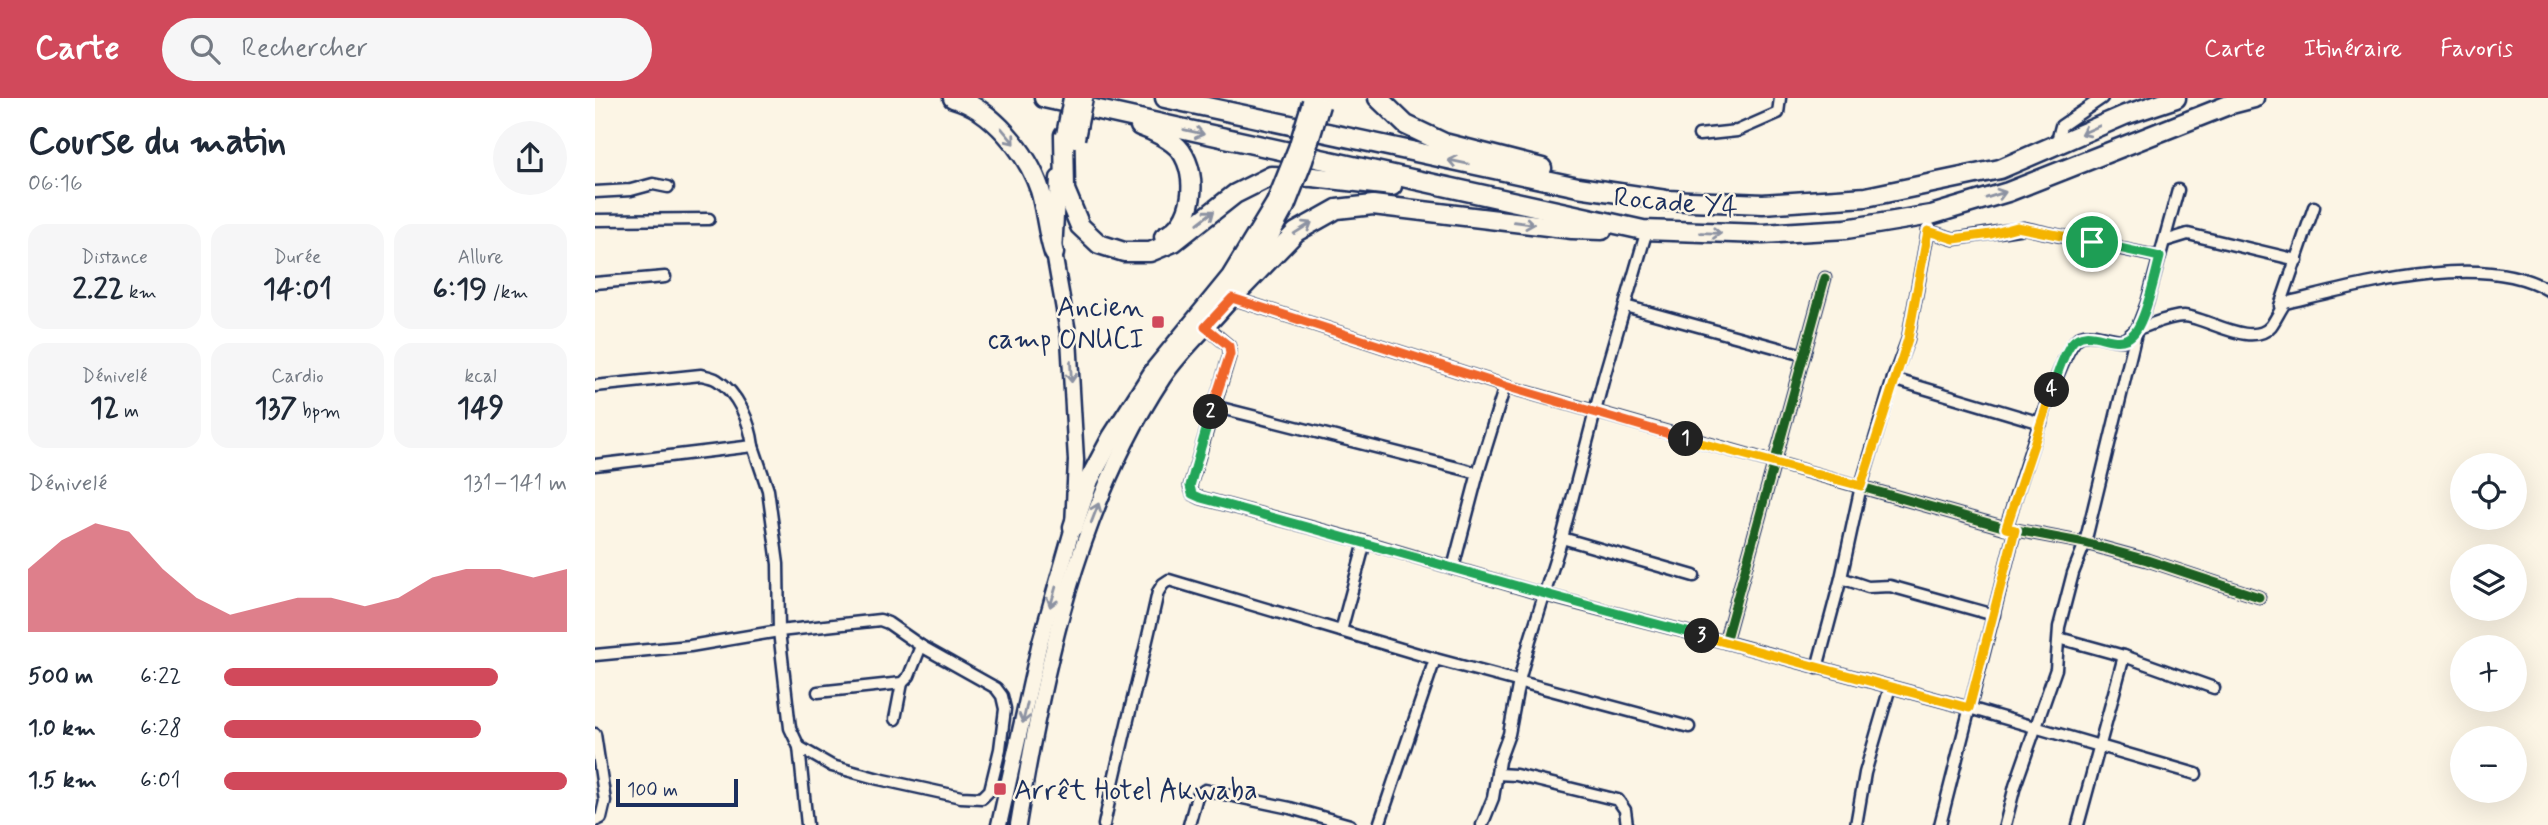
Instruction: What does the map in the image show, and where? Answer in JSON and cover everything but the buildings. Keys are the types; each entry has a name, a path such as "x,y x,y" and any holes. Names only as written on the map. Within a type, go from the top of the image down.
{"highway":[{"path":"953,98 995,121 1019,150 1039,189 1054,253"},
{"path":"1083,98 1069,136 1065,190 1080,226 1099,244 1124,252 1150,252 1174,242 1235,194 1271,176 1313,177 1485,197"},
{"name":"Rocade Y4","path":"1165,98 1578,187 1666,200 1763,204 1866,197 2000,169 2125,115 2176,98"},
{"path":"1227,98 1235,105 1324,133"},
{"path":"1378,98 1406,125 1444,143 1560,173 1653,187 1748,194 1866,197"},
{"name":"Rocade Y4","path":"1057,99 1485,197 1645,230 1763,234 1929,223 2231,104 2253,98"},
{"path":"1057,99 1151,129 1181,150 1190,174 1192,197 1182,218 1170,234 1148,244 1125,245 1103,237 1087,221 1074,188 1069,136"},
{"path":"1073,527 1089,480 1112,437 1156,370 1231,278 1281,205 1298,148 1317,101"},
{"path":"1235,296 1296,232 1336,209 1373,205 1573,229 1645,230"}],"main road":[{"path":"999,825 1039,646 1073,527 1076,460 1069,338 1054,253 1058,174 1069,136 1057,99"},
{"path":"1018,825 1025,774 1042,692 1086,538 1110,477 1164,377 1205,327 1235,296 1281,205"}],"street":[{"path":"1699,135 1737,131 1778,113 1780,98"},
{"path":"2056,145 2061,126 2102,98"},
{"path":"595,192 631,190 653,184 668,187"},
{"path":"2005,825 2015,786 2056,669 2059,627 2073,573 2085,543 2137,329 2165,242 2178,190"},
{"path":"2276,317 2314,207"},
{"path":"595,220 709,219"},
{"path":"1817,668 1841,578 1861,486 1893,379 1908,339 1929,223 1954,239 2024,228 2160,257"},
{"path":"1482,825 1493,798 1519,681 1562,538 1645,230"},
{"path":"2165,242 2189,234 2297,260"},
{"path":"1940,825 1994,615 2010,529 2058,373 2071,344 2078,337 2086,335 2124,340 2137,329 2182,316 2257,334 2270,328 2285,303 2378,281 2420,276 2490,272 2524,278 2548,290"},
{"path":"595,283 665,277"},
{"path":"1725,642 1825,278"},
{"path":"1235,296 1505,386 2010,529 2085,543 2147,560 2259,597"},
{"path":"1625,306 1804,355"},
{"path":"1205,327 1229,346 1230,354 1190,486 1192,494 1545,595 1969,708 2196,774"},
{"path":"595,386 701,375 716,380 740,404 751,430 753,446 768,490 778,564 779,631 790,728 799,747 807,825"},
{"path":"1893,379 2041,423"},
{"path":"1453,568 1505,386"},
{"path":"1213,406 1478,473"},
{"path":"595,465 753,446"},
{"path":"1562,538 1694,576"},
{"path":"1341,631 1365,542"},
{"path":"1841,578 1868,587 1890,586 1994,615"},
{"path":"1104,825 1158,592 1163,584 1170,580 1435,659 1689,727"},
{"path":"595,655 690,646 779,631 880,620 996,688 1002,696 1005,709 1000,748 990,790 982,798 961,797 893,783 832,766 799,747"},
{"path":"2059,638 2124,656 2214,688"},
{"path":"895,719 902,684 909,676 921,646"},
{"path":"2078,825 2124,656"},
{"path":"1379,825 1435,659"},
{"path":"818,692 902,684"},
{"path":"1856,825 1865,773 1890,687"},
{"path":"595,734 605,802 601,818 595,821"},
{"path":"1497,774 1516,775 1618,800 1625,810 1627,825"},
{"path":"1189,825 1197,796 1205,790 1290,808 1350,825"}],"cycle path":[{"path":"1205,326 1229,346 1230,354 1190,486 1193,494 1545,595 1725,642 1825,278"},
{"path":"1232,298 1505,386 2006,528 2085,543 2147,560 2259,597"}],"place":[{"name":"Ancien camp ONUCI","path":"1158,322"},
{"name":"Arrêt Hotel Akwaba","path":"1000,789"}],"route":[{"path":"2017,227 2092,242 2160,257 2147,303 2132,336 2117,341 2086,335 2078,337 2071,344 2058,373 2006,528 2015,530 1969,708 1545,595 1192,494 1190,486 1230,354 1229,346 1205,327 1232,298 1505,386 1861,486 1893,379 1908,339 1928,231 1954,239 2017,227"}]}
